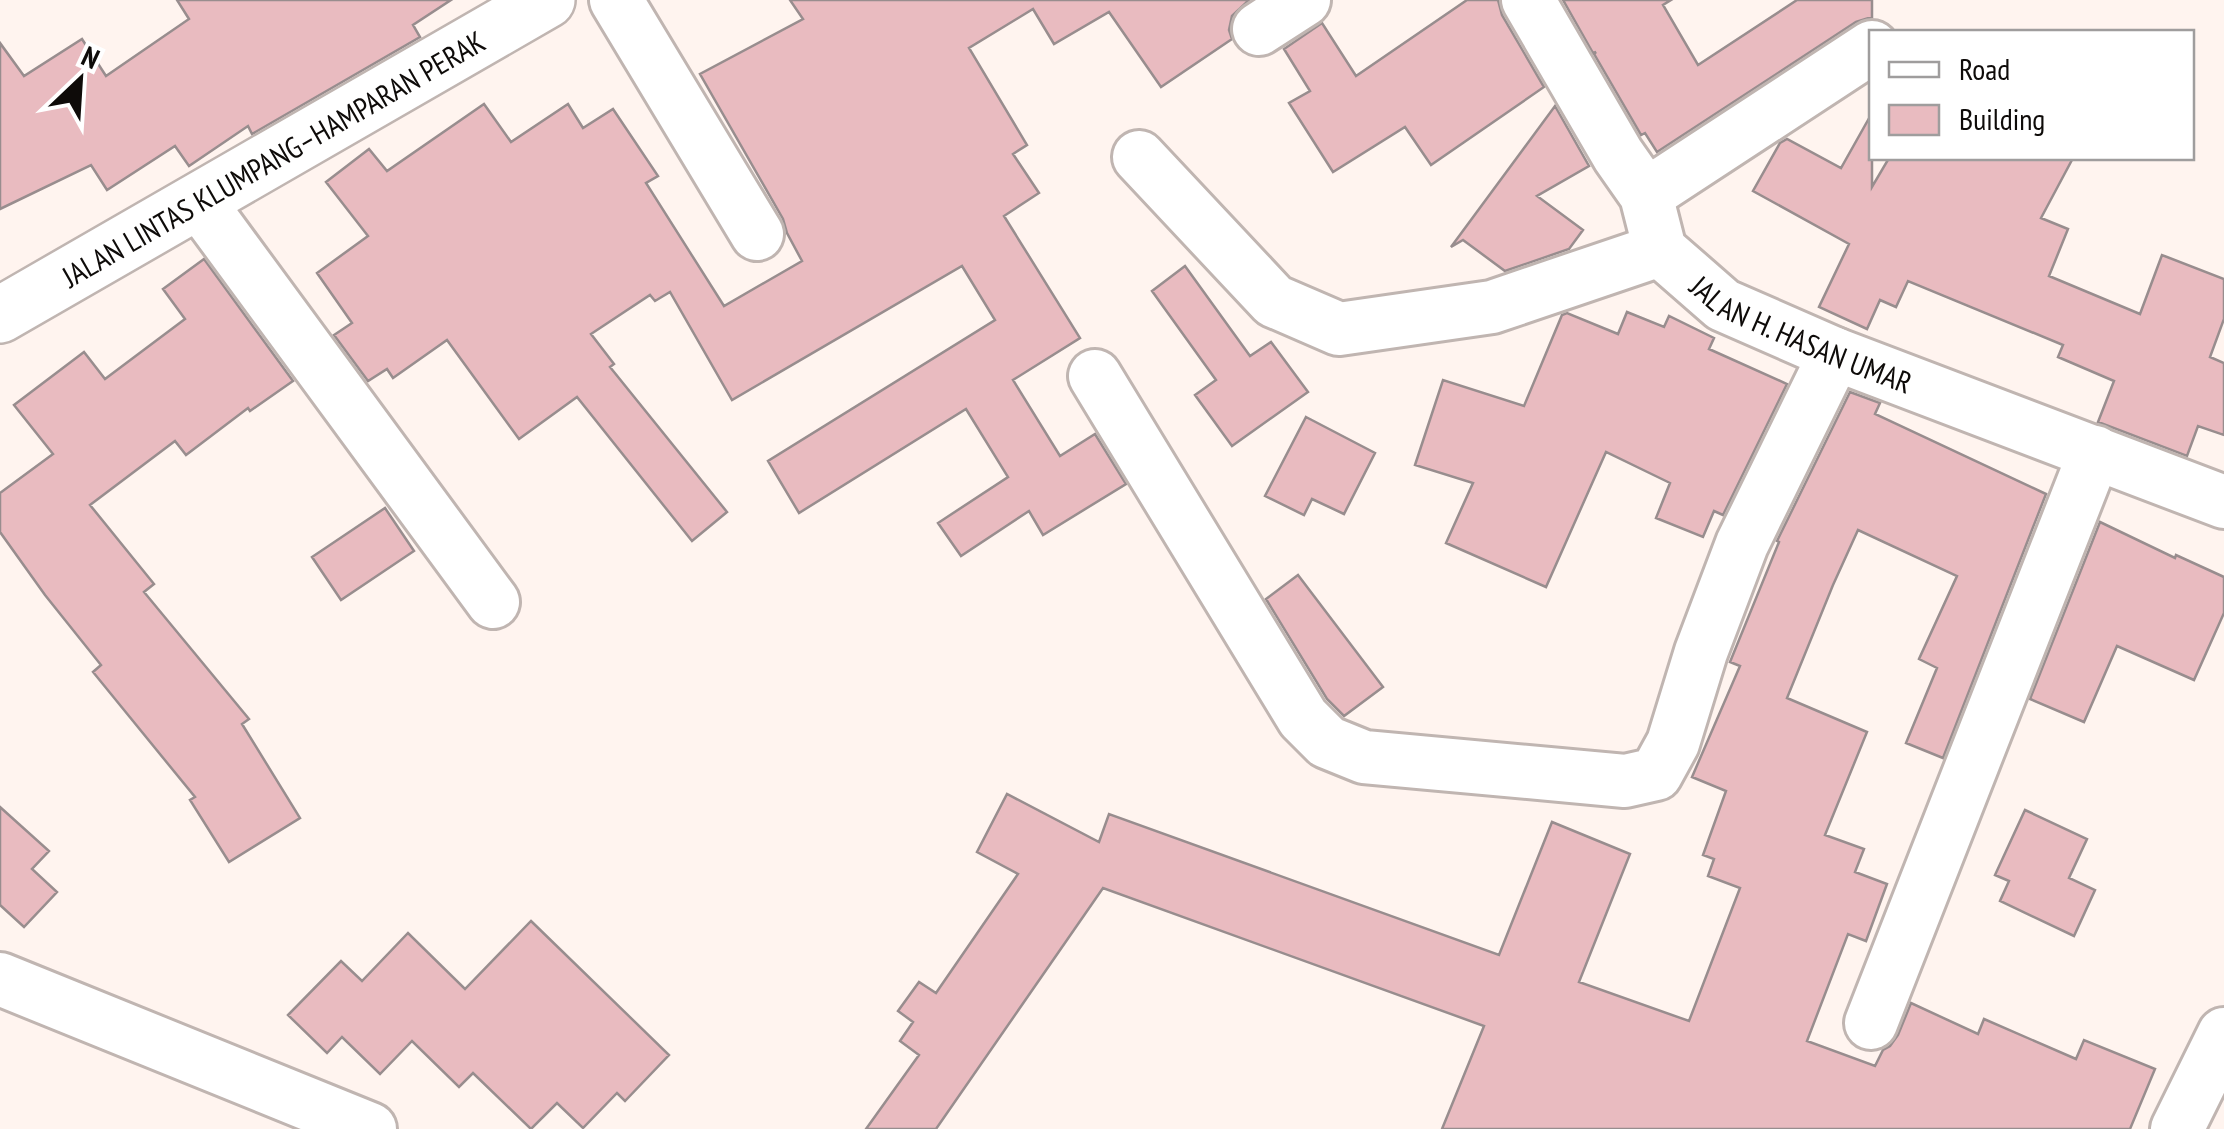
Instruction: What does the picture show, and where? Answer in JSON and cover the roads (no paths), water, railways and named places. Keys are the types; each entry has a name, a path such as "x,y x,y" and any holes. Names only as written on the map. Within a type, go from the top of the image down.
{"main road":[{"name":"JALAN LINTAS KLUMPANG–HAMPARAN PERAK","path":"0,315 547,0"}],"street":[{"path":"616,0 757,234"},
{"path":"1259,29 1304,0"},
{"path":"1139,158 1274,301 1339,329 1492,308 1660,250 1646,195 1618,155 1528,0"},
{"path":"1646,195 1869,48"},
{"path":"198,202 493,602"},
{"name":"JALAN H. HASAN UMAR","path":"1660,250 1723,305 1836,354 2224,502"},
{"path":"1095,376 1303,718 1327,742 1364,757 1625,781 1656,774 1673,742 1701,652 1742,544 1836,354"},
{"path":"1871,1024 2096,452"},
{"path":"0,978 370,1129"},
{"path":"2177,1129 2224,1034"}]}
